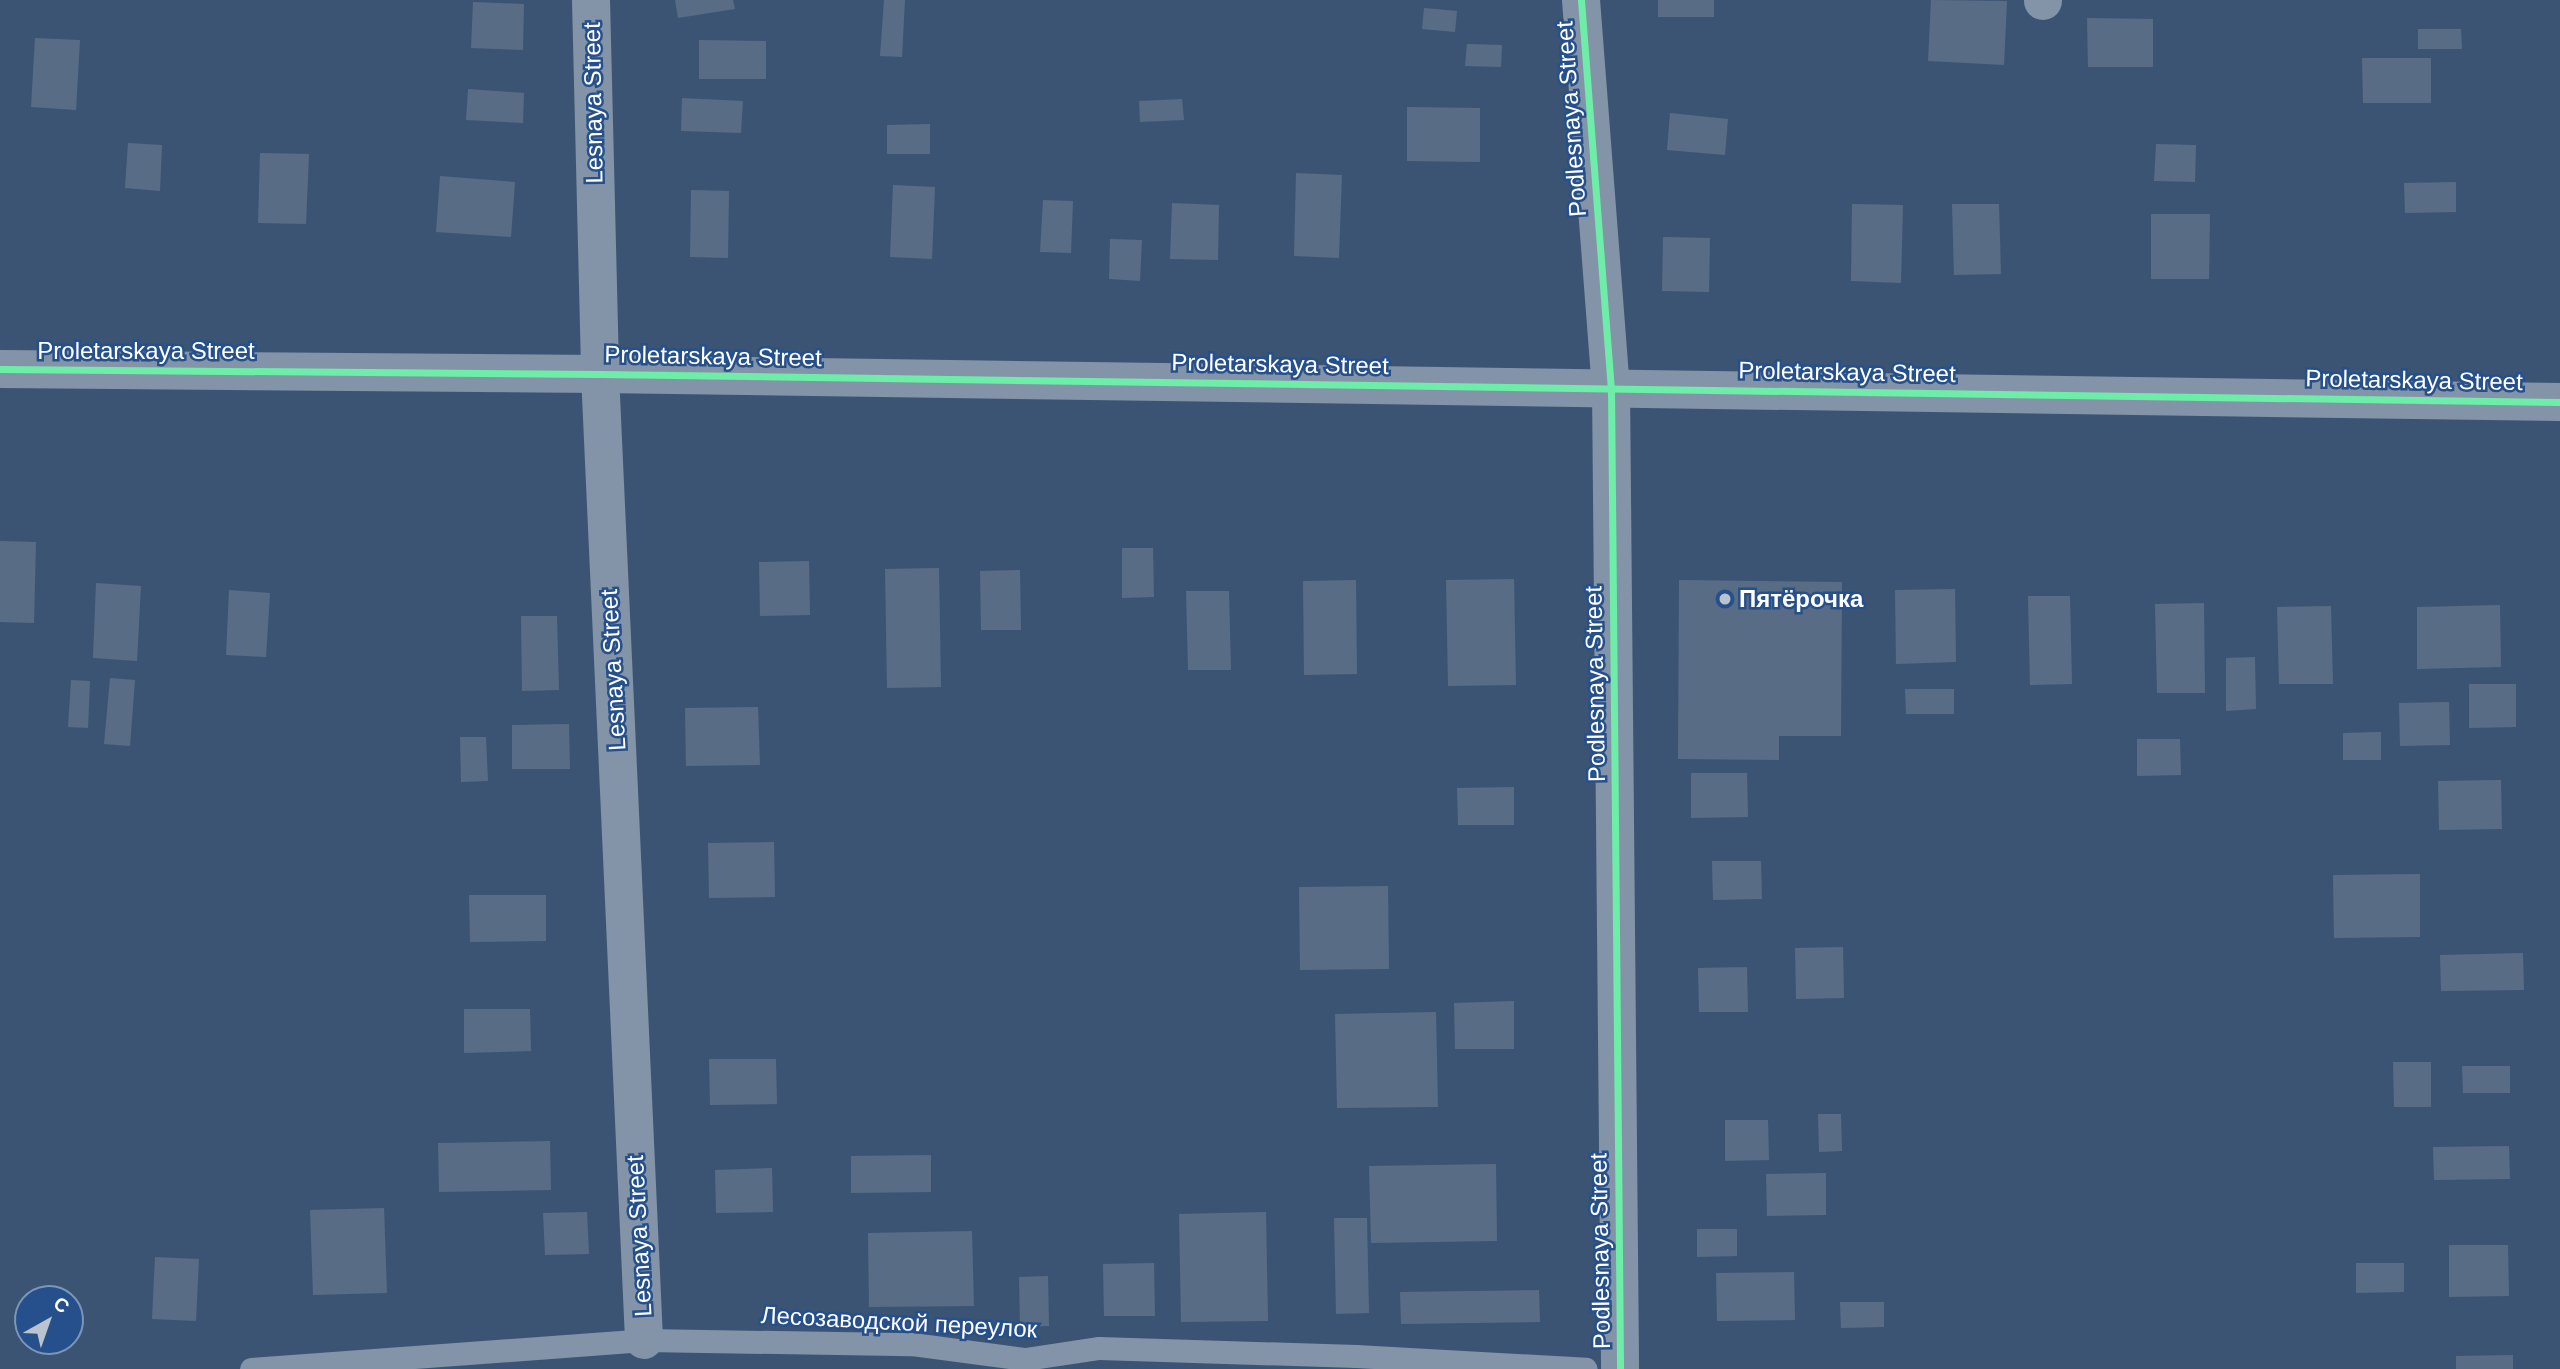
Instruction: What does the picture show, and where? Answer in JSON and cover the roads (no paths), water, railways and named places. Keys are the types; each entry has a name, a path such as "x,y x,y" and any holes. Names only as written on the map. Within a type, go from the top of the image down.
{"street":[{"name":"Lesnaya Street","path":"591,0 600,374 644,1339"},
{"name":"Podlesnaya Street","path":"1581,0 1611,388 1620,1369"},
{"name":"Proletarskaya Street","path":"0,369 600,374 2560,402"}],"lane":[{"name":"Лесозаводской переулок","path":"251,1369 644,1339 912,1344 1025,1359 1099,1348 1356,1356 1586,1369"}],"place":[{"name":"Пятёрочка","path":"1725,599"}]}
